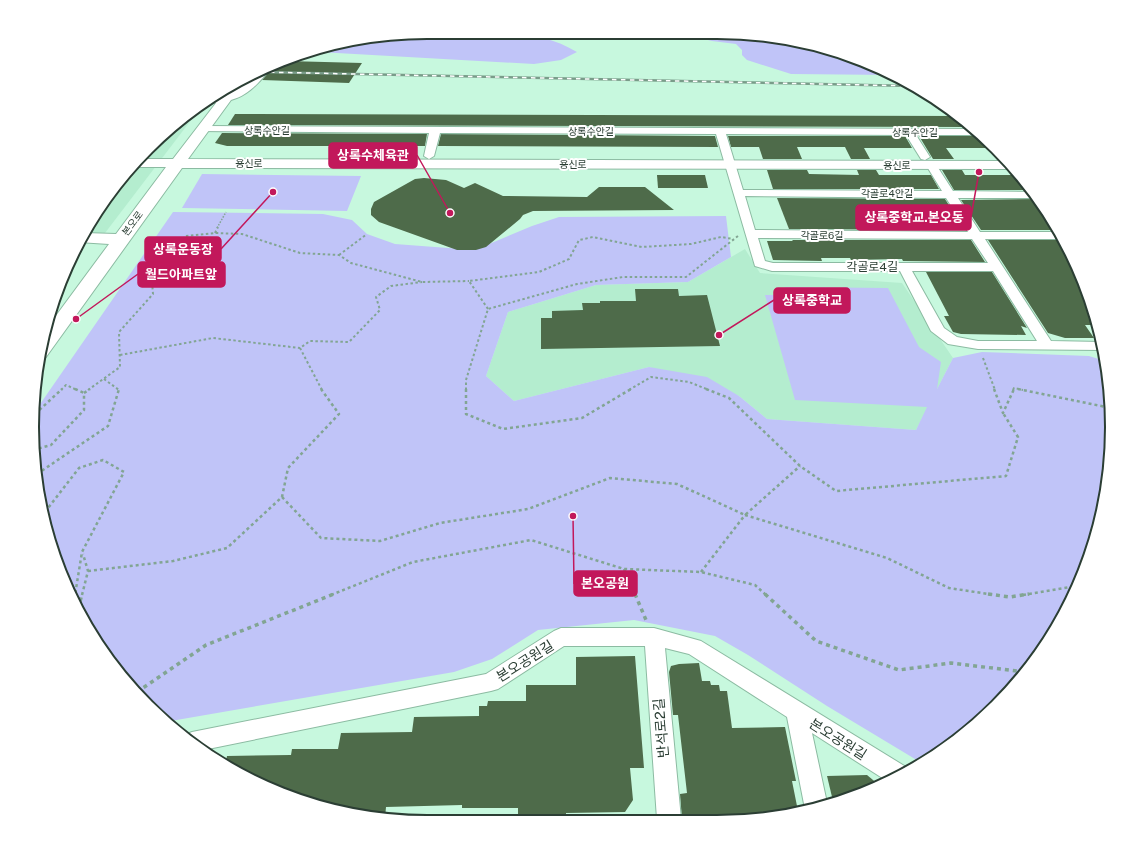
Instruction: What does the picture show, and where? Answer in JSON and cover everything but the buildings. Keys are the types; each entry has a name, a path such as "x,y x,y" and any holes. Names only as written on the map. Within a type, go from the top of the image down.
{"main road":[{"path":"227,95 249,87 256,79"},
{"name":"본오로","path":"49,338 180,160 202,129 219,100"},
{"name":"용신로","path":"144,162 180,160 429,156 728,160"},
{"name":"용신로","path":"149,157 180,160 928,161 1003,165"},
{"name":"용신로","path":"928,161 996,158"},
{"path":"88,238 121,239"}],"street":[{"name":"상록수안길","path":"202,129 969,132"},
{"path":"429,156 435,131"},
{"name":"각골로4길","path":"720,132 759,263 772,267 904,267 938,331 953,341 978,345 1046,344 1097,346"},
{"path":"909,132 1046,344"},
{"name":"각골로4안길","path":"738,193 1028,195"},
{"name":"각골로6길","path":"751,234 1055,236"},
{"path":"904,267 997,267"},
{"name":"본오공원길","path":"199,741 491,682 561,637 654,637 694,647 894,772"},
{"name":"반석로2길","path":"654,637 669,815"},
{"path":"797,713 815,802"}],"path":[{"path":"214,233 226,212"},
{"path":"84,393 120,367 119,332 153,294 152,282 185,236 214,233 242,234 300,253 339,256 351,263 422,282"},
{"path":"339,256 367,234"},
{"path":"488,309 577,284 615,278 686,277 739,235 751,234"},
{"path":"120,355 213,338 300,348 310,341 349,342 380,310 376,297 391,286 422,282 470,281 539,272 569,259 579,240 594,237 642,247 691,244 721,237 734,240"},
{"path":"470,281 488,309 466,380 466,414 503,429 582,418 651,377 689,382 729,398 800,466 836,491 1006,476 1018,437 1003,413 978,345"},
{"path":"88,571 173,561 227,548 282,497 288,468 339,414 318,385 300,348"},
{"path":"41,471 108,426 119,389 104,379"},
{"path":"40,410 66,385 84,393"},
{"path":"1003,413 1014,388 1104,407"},
{"path":"40,448 51,445 84,410 84,393"},
{"path":"47,509 79,468 103,460 124,472 82,552 76,591"},
{"path":"701,572 745,515 800,466"},
{"path":"282,497 321,538 380,541 440,523 528,509 610,478 677,484 745,515 887,558 949,588 1010,597 1070,587"},
{"path":"141,689 206,645 413,562 531,540 624,569 701,572 755,586 816,641 899,670 951,663 1018,671"},
{"path":"80,601 88,571 82,552"},
{"path":"624,569 654,637"}],"shaded area":[{"path":"427,39 548,39 560,43 577,52 561,60 534,64 326,52 376,42"},
{"path":"704,39 768,42 793,46 842,60 879,75 791,74 747,60 742,55 742,50 736,44"},
{"path":"193,118 105,233 91,233 104,211 119,191 135,171 171,135"},
{"path":"202,174 361,176 347,211 182,208"},
{"path":"173,212 323,214 352,220 367,234 395,244 475,250 532,226 559,217 726,216 731,257 688,282 596,285 508,312 486,376 514,401 649,367 707,377 739,396 767,419 916,430 927,407 795,400 765,295 787,295 785,287 888,288 919,347 941,362 937,389 953,358 982,352 1089,356 1099,359 1102,376 1105,427 1102,478 1092,527 1075,575 1065,599 1053,621 1040,643 1009,683 973,719 933,750 916,760 715,636 634,620 538,630 492,659 454,672 173,721 135,683 119,663 104,643 79,599 60,552 46,503 40,452 40,404"},
{"path":"745,249 760,273 902,283 953,358 916,430 767,419 739,396 649,367 514,401 486,376 508,312 596,285 688,282"}],"railway":[{"path":"271,72 901,86"}],"place":[{"name":"상록중학교.본오동","path":"979,172"},
{"name":"상록운동장","path":"273,192"},
{"name":"상록수체육관","path":"450,213"},
{"name":"월드아파트앞","path":"76,319"},
{"name":"상록중학교","path":"719,335"},
{"name":"본오공원","path":"573,516"}]}
